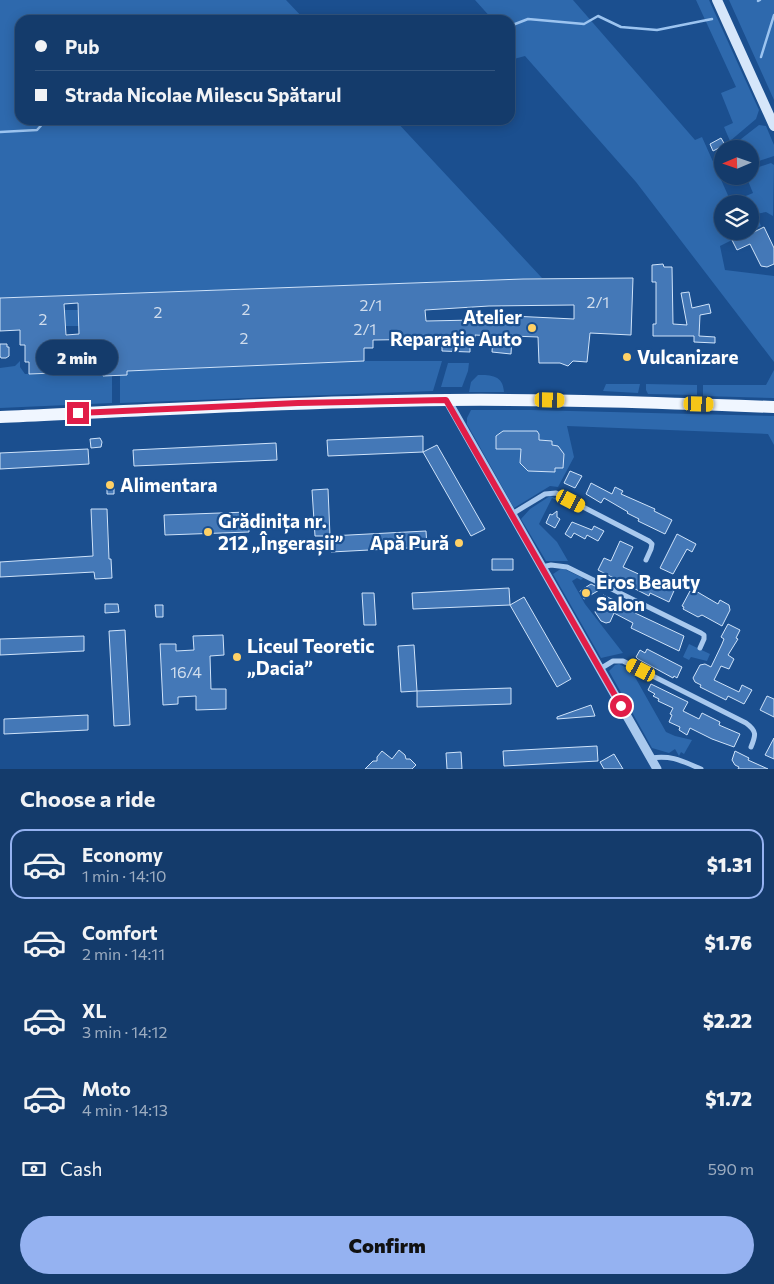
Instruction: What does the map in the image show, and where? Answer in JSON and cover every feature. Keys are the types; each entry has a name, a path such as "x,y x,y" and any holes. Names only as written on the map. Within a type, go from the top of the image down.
{"main road":[{"path":"717,0 774,126"},
{"path":"0,417 298,403 446,400 560,400 774,407"}],"street":[{"path":"446,400 657,769"},
{"path":"512,514 545,494 556,493 649,541 652,544 646,560"},
{"path":"542,568 551,565 567,567 701,633 704,635 704,639 700,648"},
{"path":"600,669 613,661 624,661 746,723 755,731 756,736 751,747"},
{"path":"651,758 673,757 702,769"}],"shaded area":[{"path":"0,0 286,0 300,15 15,15 15,125 400,125 542,278 0,298"},
{"path":"475,0 573,0 695,140 702,137 714,164 714,185 723,185 728,195 714,195 714,240 732,240 720,246 725,270 774,276 774,362 636,182 525,56 515,59 515,15 488,15"},
{"path":"696,0 709,0 759,110 756,119 730,140 724,127 733,123 721,93 736,87"},
{"path":"729,0 774,0 774,100"},
{"path":"759,125 766,126 774,145 774,156 759,161 759,140 740,140"},
{"path":"771,163 774,165 773,216 766,212 759,213 759,195 748,195 753,193 750,185 759,185 759,167"},
{"path":"65,310 78,310 79,326 65,326"},
{"path":"20,361 20,367 25,374 103,371 103,375 112,375 112,403 0,408 0,368 15,366"},
{"path":"364,361 442,361 433,391 120,403 120,375 127,375 127,371"},
{"path":"448,363 469,363 462,387 441,387"},
{"path":"774,370 774,398 703,396 703,385 766,385"},
{"path":"478,375 496,377 501,382 504,392 469,392 471,382"},
{"path":"606,384 640,384 638,393 603,391"},
{"path":"646,384 697,385 697,395 648,394"},
{"path":"471,410 774,416 774,445 768,434 567,426 574,457 558,487 550,486 514,508 467,424 467,418"},
{"path":"550,496 565,502 564,504 552,498 539,524 557,542 568,561 546,561 521,519 530,509"},
{"path":"562,568 583,578 581,580 577,578 572,581 585,604 623,653 601,658 553,574"},
{"path":"689,644 710,654 707,661 691,657 689,660 683,657"},
{"path":"619,664 631,670 666,732 692,740 684,754 681,752 679,756 675,749 669,753 652,748 609,671"}],"building":[{"path":"714,142 714,150 713,151 710,144"},
{"path":"764,227 774,248 774,264 767,267 761,266 750,244 737,250 732,240 759,240 759,230"},
{"path":"663,264 664,267 672,267 673,324 687,325 681,293 689,292 692,308 709,304 711,313 700,315 699,336 715,337 715,343 694,342 694,336 653,336 653,324 656,324 656,282 652,282 652,265"},
{"path":"633,278 631,335 590,333 587,362 573,361 568,366 560,363 539,363 538,337 512,336 511,354 492,352 493,336 475,335 475,339 470,339 470,352 442,351 442,339 373,340 373,348 364,348 364,361 127,371 127,375 103,376 103,371 29,374 29,362 25,362 25,345 20,345 20,330 0,331 0,298 523,279","holes":["78,303 79,334 66,335 64,304","574,305 574,319 512,316 512,321 426,321 425,310 489,306"]},
{"path":"0,344 7,344 7,347 9,347 9,356 6,358 1,358 0,356"},
{"path":"503,431 537,431 539,440 552,441 552,445 558,446 564,454 563,468 555,468 555,472 528,471 520,463 521,449 496,449 496,436"},
{"path":"423,436 423,452 328,456 327,440"},
{"path":"100,438 102,442 101,447 91,448 90,439"},
{"path":"276,443 277,460 134,466 133,450"},
{"path":"437,445 485,529 471,536 423,452"},
{"path":"88,449 89,464 0,469 0,453"},
{"path":"570,471 582,476 575,488 564,483"},
{"path":"107,481 114,481 114,494 107,494"},
{"path":"591,483 612,494 615,487 623,491 621,494 655,509 654,511 672,520 665,534 638,521 639,519 604,498 601,503 586,494"},
{"path":"328,489 330,536 315,536 312,490"},
{"path":"91,509 107,509 109,559 111,559 112,578 95,579 94,572 0,577 0,562 93,556"},
{"path":"557,511 557,517 560,519 555,528 546,523 550,514 552,515"},
{"path":"248,512 249,532 165,535 164,515"},
{"path":"572,522 592,530 594,526 604,531 598,541 587,535 585,539 574,533 571,538 565,534"},
{"path":"426,531 427,547 331,552 330,536"},
{"path":"677,534 696,544 692,552 687,549 673,574 660,568"},
{"path":"620,541 633,547 623,567 643,576 644,574 665,585 668,579 677,584 669,602 650,593 649,596 598,570 604,558 611,561"},
{"path":"492,559 513,559 513,570 492,570"},
{"path":"591,584 601,589 584,599 580,591"},
{"path":"509,588 510,605 413,609 412,593"},
{"path":"694,590 718,604 720,600 729,605 730,610 722,626 702,615 698,617 683,609 684,607 682,606 690,591 693,593"},
{"path":"362,593 374,593 376,625 364,625"},
{"path":"603,595 614,600 613,603 626,609 629,603 638,608 635,613 684,636 679,651 631,628 633,623 614,613 610,622 601,621 595,612"},
{"path":"524,597 571,679 557,687 510,605"},
{"path":"105,604 118,604 119,612 105,613"},
{"path":"155,605 163,605 163,617 156,617"},
{"path":"728,624 740,630 736,638 738,639 728,655 734,659 729,669 721,666 714,680 739,692 742,685 752,690 744,704 728,696 726,700 700,687 701,685 695,682 693,678 700,665 705,664 711,667 724,639 721,637"},
{"path":"125,630 130,725 114,726 109,631"},
{"path":"223,635 224,655 210,656 211,689 226,689 226,709 196,710 196,696 178,697 178,704 163,705 160,644 176,644 176,651 194,650 193,636"},
{"path":"84,636 84,651 0,655 0,639"},
{"path":"414,645 417,691 401,692 398,646"},
{"path":"647,649 682,667 677,678 674,676 673,678 636,657 640,650 645,653"},
{"path":"651,684 688,702 683,711 699,719 702,713 720,722 719,725 740,734 734,747 690,728 687,735 679,730 680,727 669,722 673,708 658,701 659,699 653,696 655,694 648,690"},
{"path":"511,688 511,704 417,707 417,691"},
{"path":"767,696 774,699 774,717 760,710"},
{"path":"591,705 595,716 557,719 557,717"},
{"path":"88,715 88,730 4,734 4,719"},
{"path":"774,738 774,759 765,755"},
{"path":"597,746 598,761 504,766 503,751"},
{"path":"399,750 405,755 406,759 410,759 416,765 412,769 365,769 373,761 377,761 377,757 382,751 392,759"},
{"path":"735,751 749,758 748,760 768,769 738,769 739,767 732,760"},
{"path":"461,752 462,769 447,769 446,753"},
{"path":"614,754 623,769 604,769 600,762"}],"waterway":[{"path":"761,57 774,15"},
{"path":"515,24 528,19 584,24 598,16 621,27 657,30 712,19"},
{"path":"0,132 37,130 42,125"}],"place":[{"name":"Atelier Reparație Auto","path":"532,328"},
{"name":"Vulcanizare","path":"627,357"},
{"name":"Alimentara","path":"110,485"},
{"name":"Grădinița nr. 212 „Îngerașii”","path":"208,532"},
{"name":"Apă Pură","path":"459,543"},
{"name":"Eros Beauty Salon","path":"586,593"},
{"name":"Liceul Teoretic „Dacia”","path":"237,657"}],"route":[{"path":"78,413 298,403 446,400 621,706"}]}
